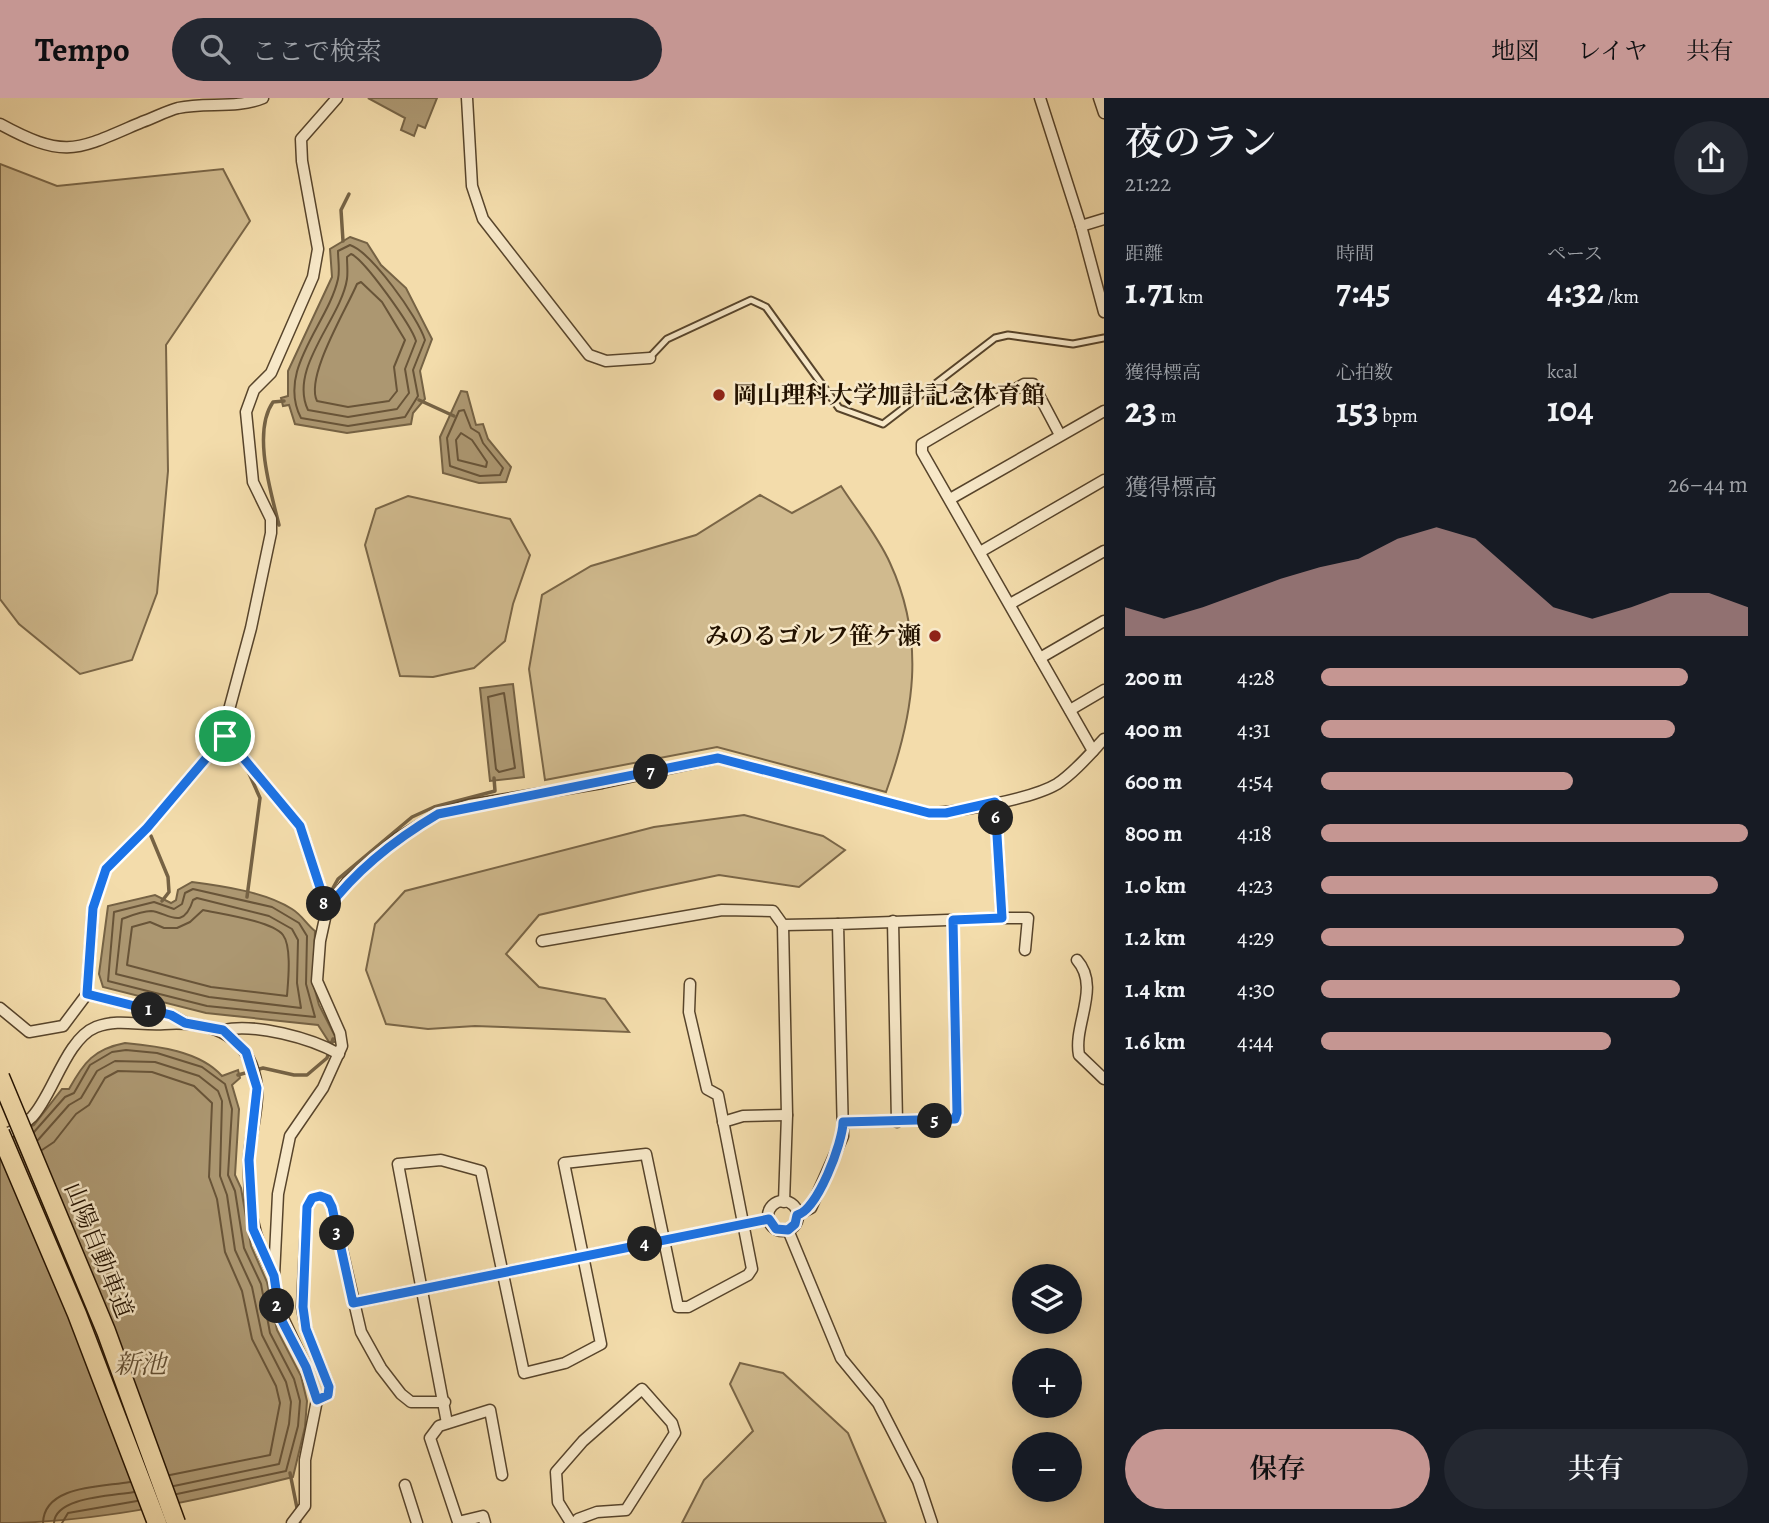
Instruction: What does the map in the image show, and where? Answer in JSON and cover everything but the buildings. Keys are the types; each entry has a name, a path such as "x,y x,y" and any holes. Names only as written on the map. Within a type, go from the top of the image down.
{"highway":[{"name":"山陽自動車道","path":"0,1077 96,1306 176,1523"},
{"name":"山陽自動車道","path":"0,1135 77,1314 157,1523"}],"street":[{"path":"0,124 51,147 77,149 173,109 201,103 247,105 263,98"},
{"path":"0,1008 29,1032 62,1026 87,994 93,908 106,869 147,828 225,736 228,710 251,628 271,533 271,519 253,482 246,412 254,390 271,373 313,277 318,249 302,161 301,139 337,98"},
{"path":"467,98 472,186 483,219 589,355 606,361 650,358"},
{"path":"1040,98 1081,226 1104,312"},
{"path":"1100,98 1104,113"},
{"path":"1081,226 1104,219"},
{"path":"1060,435 1033,384 1024,384 922,444 922,452 1093,751"},
{"path":"950,499 1104,411"},
{"path":"980,552 1104,480"},
{"path":"1010,604 1104,551"},
{"path":"1040,658 1104,621"},
{"path":"1070,710 1104,690"},
{"path":"225,736 300,826 327,909"},
{"path":"296,1518 305,1506 305,1460 317,1400 306,1367 280,1317 274,1276 278,1194 290,1136 323,1088 340,1033 317,981 320,941 327,909 347,882 398,838 438,814 718,758 929,813 946,813 1042,792 1059,783 1104,739"},
{"path":"995,802 1002,918"},
{"path":"542,941 722,910 773,911 783,925 787,1115 784,1202"},
{"path":"783,925 1028,918 1025,950"},
{"path":"843,1122 955,1119 953,920"},
{"path":"893,922 897,1122"},
{"path":"797,1215 811,1208 843,1136 838,924"},
{"path":"1077,960 1083,967 1087,998 1078,1037 1079,1055 1104,1079"},
{"path":"447,1423 398,1164 441,1160 481,1171 524,1373 565,1363 601,1344 564,1163 646,1154 678,1307 688,1307 748,1275 752,1269 718,1094 707,1089 689,1012 690,984"},
{"path":"87,994 171,1015 185,1023"},
{"path":"0,1135 32,1117 75,1045 93,1028 120,1021 155,1025 185,1023 223,1030 238,1027 317,1042 333,1051"},
{"path":"223,1030 246,1052 257,1088 249,1160 253,1229 274,1276"},
{"path":"723,1122 743,1116 787,1115"},
{"path":"317,1400 328,1395 329,1387 306,1329 303,1307 307,1207 312,1198 320,1196 328,1199 332,1207 361,1332 401,1394 411,1402 445,1402"},
{"path":"784,1202 792,1205 797,1215 795,1224 788,1230 776,1229 769,1219 772,1206 784,1202"},
{"path":"353,1303 769,1219"},
{"path":"788,1230 841,1358 878,1403 918,1481 932,1523"},
{"path":"642,1389 673,1423 675,1433 626,1510 597,1512 573,1523 558,1502 556,1472 583,1441 642,1389"},
{"path":"485,1523 482,1516 457,1522 430,1438 439,1426 489,1410 502,1475"},
{"path":"405,1485 417,1523"}],"lane":[{"path":"650,358 667,338 751,300 766,307 839,408 883,424 995,338 1008,335 1073,344 1104,338"}],"shaded area":[{"path":"0,164 57,186 223,169 250,221 166,345 168,471 157,593 132,660 80,674 19,624 0,599"},
{"name":"みのるゴルフ笹ケ瀬","path":"841,486 890,563 908,621 912,649 909,706 896,763 886,792 717,747 545,780 529,669 542,595 591,566 696,535 760,495 792,513"},
{"path":"408,496 510,519 530,555 513,604 505,641 474,668 433,677 400,676 365,545 376,509"},
{"path":"744,815 823,836 845,850 799,887 719,875 539,915 506,954 539,987 605,999 629,1032 475,1026 428,1029 386,1024 366,970 375,924 405,891 654,827"},
{"path":"740,1363 783,1373 848,1433 886,1523 682,1523 704,1480 753,1431 730,1384"}],"water":[{"path":"368,98 437,98 425,128 418,125 414,136 401,130 405,118"},
{"path":"350,237 367,243 381,265 406,288 432,339 420,371 425,399 413,413 411,424 347,433 295,424 289,405 283,406 281,398 288,396 288,371 332,277 330,249"},
{"path":"461,391 467,392 476,425 483,424 488,439 511,467 506,482 479,483 443,473 440,437"},
{"path":"513,684 524,777 490,781 480,688"},
{"path":"192,882 269,898 296,911 315,931 313,983 319,1005 338,1042 329,1042 318,1025 206,1013 103,987 99,974 108,906 155,895 171,903 176,900 178,890"},
{"name":"新池","path":"125,1043 164,1048 190,1055 222,1076 238,1070 240,1078 232,1085 239,1109 235,1175 241,1188 251,1246 267,1282 277,1330 301,1376 307,1401 305,1427 293,1477 185,1502 110,1515 0,1523 0,1143 34,1125 62,1089 69,1089 91,1058 105,1049"}],"waterway":[{"path":"343,241 341,210 349,194"},
{"path":"419,400 454,416"},
{"path":"279,525 265,462 264,429 273,402 284,401"},
{"path":"224,745 233,752"},
{"path":"247,769 260,798 247,897"},
{"path":"329,895 338,879 412,817 434,807 495,791 494,778"},
{"path":"151,836 168,877 169,892 162,901"},
{"path":"238,1075 263,1068 307,1075 327,1058 333,1039"},
{"path":"290,1473 300,1523"}],"place":[{"name":"岡山理科大学加計記念体育館","path":"719,395"},
{"name":"みのるゴルフ笹ケ瀬","path":"935,636"}],"route":[{"path":"225,736 300,826 321,899 327,909 347,882 398,838 438,814 718,758 929,813 946,813 995,802 1002,918 953,920 955,1119 843,1122 843,1136 811,1208 797,1215 795,1224 788,1230 776,1229 769,1219 353,1303 332,1207 328,1199 320,1196 312,1198 307,1207 303,1307 306,1329 329,1387 328,1395 317,1400 306,1367 280,1317 274,1276 256,1242 253,1229 249,1160 257,1088 246,1052 223,1030 185,1023 171,1015 87,994 93,908 106,869 147,828 215,744 225,736"}]}
